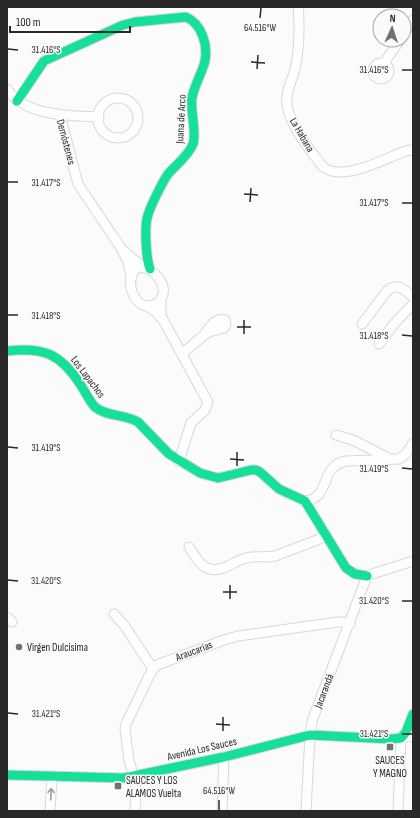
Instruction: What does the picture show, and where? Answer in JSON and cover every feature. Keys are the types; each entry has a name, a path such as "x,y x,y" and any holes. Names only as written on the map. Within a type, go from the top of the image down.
{"street":[{"name":"La Habana","path":"298,7 299,19 297,60 287,94 287,105 293,124 322,166 327,171 341,173 352,171 409,150 413,151"},
{"name":"Juana de Arco","path":"17,101 44,61 110,30 123,25 142,21 180,17 190,18 193,20 202,32 206,57 192,98 194,142 191,149 170,172 146,216 146,248 148,268"},
{"path":"384,63 394,48"},
{"path":"7,88 17,101"},
{"path":"116,98 129,101 134,106 138,118 137,124 130,134 118,138 111,136 102,129 99,116 100,110 104,104 116,98"},
{"name":"Demóstenes","path":"17,101 32,108 60,115 78,184 121,248 128,262 132,278 131,288 134,296 141,303 156,312 163,320"},
{"path":"60,115 99,116"},
{"name":"Demóstenes","path":"121,248 133,259 148,268 157,276 163,292 161,314 163,320"},
{"path":"133,259 143,256 146,248"},
{"path":"132,278 133,272 139,267 148,268"},
{"path":"362,324 387,291 392,287 401,287 413,297"},
{"path":"147,306 156,304 162,298"},
{"path":"379,344 393,325 413,304"},
{"path":"163,320 208,402 205,410 191,423 179,461"},
{"path":"182,354 204,335"},
{"name":"Los Lapachos","path":"7,351 30,349 59,359 66,365 94,406 104,413 133,419 138,422 160,446 179,461 200,472 218,478 250,470 256,470 279,489 305,501"},
{"path":"336,435 353,440 391,460"},
{"path":"413,443 403,457 391,460 340,462 331,469 317,498 305,501 346,568 355,574 368,576 413,561"},
{"path":"189,548 199,563 204,567 217,569 250,557 275,556 326,535"},
{"name":"Jacarandá","path":"306,811 312,722 368,576"},
{"path":"114,614 124,625 153,669 126,724 125,729 129,761 134,777 135,811"},
{"name":"Araucarias","path":"153,669 162,663 238,636 338,622 350,624"},
{"path":"398,811 402,753 401,738 406,732 413,714"},
{"name":"Avenida Los Sauces","path":"7,775 124,778 224,757 310,735 392,739 401,738"},
{"path":"401,738 413,736"},
{"path":"222,811 224,757"},
{"path":"50,811 52,776"}],"traffic: fast":[{"path":"17,101 44,61 123,25 135,22 186,17 192,20 200,30 205,42 206,55 204,66 194,89 192,98 194,128 193,144 189,152 166,177 149,211 146,242 147,257 150,269"},
{"path":"7,351 31,350 50,354 58,359 73,374 95,407 110,414 133,419 138,422 169,454 200,473 218,478 251,470 260,472 279,489 305,501 346,568 355,574 367,576"},
{"path":"7,775 124,778 224,757 310,735 392,739 401,738 406,732 413,714"}],"place":[{"name":"Virgen Dulcisima","path":"19,647"},
{"name":"SAUCES Y MAGNO","path":"390,747"},
{"name":"SAUCES Y LOS ALAMOS Vuelta","path":"118,786"}]}
